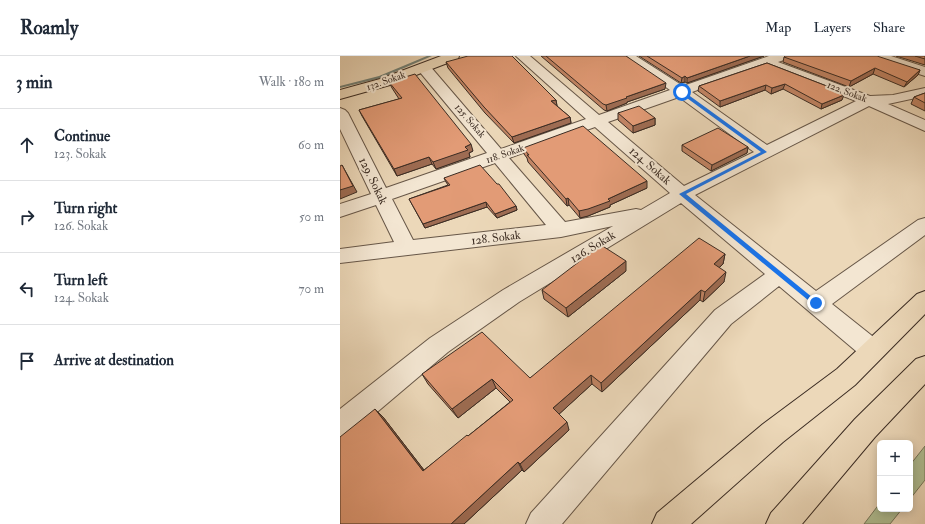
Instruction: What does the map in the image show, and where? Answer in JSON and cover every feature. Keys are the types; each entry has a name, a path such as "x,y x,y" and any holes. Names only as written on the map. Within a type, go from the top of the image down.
{"main road":[{"name":"132. Sokak","path":"340,96 385,82 453,56"},
{"path":"668,524 773,433 846,377 925,300"},
{"path":"782,524 865,428 924,368"}],"street":[{"name":"124. Sokak","path":"522,56 682,194 872,350"},
{"path":"627,56 682,92 765,152"},
{"name":"118. Sokak","path":"340,211 682,92 745,63 767,62 782,56"},
{"path":"878,56 925,72"},
{"name":"122. Sokak","path":"767,62 868,100 925,126"},
{"name":"125. Sokak","path":"424,68 500,156 561,230"},
{"path":"868,100 893,99 925,92"},
{"name":"126. Sokak","path":"340,426 439,345 479,317 682,194 843,114 868,100"},
{"name":"129. Sokak","path":"340,113 407,248"},
{"name":"128. Sokak","path":"340,256 561,230 652,212"},
{"path":"816,303 925,225"},
{"path":"542,524 723,317 780,274"}],"green space":[{"path":"925,446 925,480 913,495 913,476 913,461"},
{"path":"877,507 877,512 900,512 890,524 864,524"}],"building":[{"path":"468,56 512,56 556,100 551,101 570,117 512,137 484,107 446,62"},
{"path":"546,56 626,56 666,83 606,105"},
{"path":"647,56 750,56 687,78 685,76 682,78"},
{"path":"877,56 920,70 907,82 875,68 851,81 784,57"},
{"path":"915,56 925,56 925,59"},
{"path":"767,63 837,90 836,91 844,95 822,104 785,84 772,88 766,85 720,101 699,86"},
{"path":"415,74 471,144 465,147 468,150 433,162 429,157 394,169 359,110 402,98 389,82"},
{"path":"925,93 925,103 914,97"},
{"path":"639,106 655,118 633,126 618,113"},
{"path":"583,126 647,181 608,199 610,201 579,211 568,198 566,199 527,155 529,155 523,148"},
{"path":"718,128 748,147 712,165 682,145"},
{"path":"342,165 353,186 340,190 340,166"},
{"path":"480,165 497,184 499,184 516,206 495,214 486,202 423,224 409,199 450,185 444,178"},
{"path":"699,238 725,254 714,264 726,272 705,292 701,290 601,383 591,375 553,408 567,422 520,464 518,462 451,524 340,524 340,437 375,409 423,471 513,400 492,379 452,409 422,374 482,332 530,378"},
{"path":"601,245 626,261 566,308 542,290"}],"waterway":[{"path":"340,87 380,77 430,56"}],"route":[{"path":"682,92 765,152 682,194 816,303"}]}
